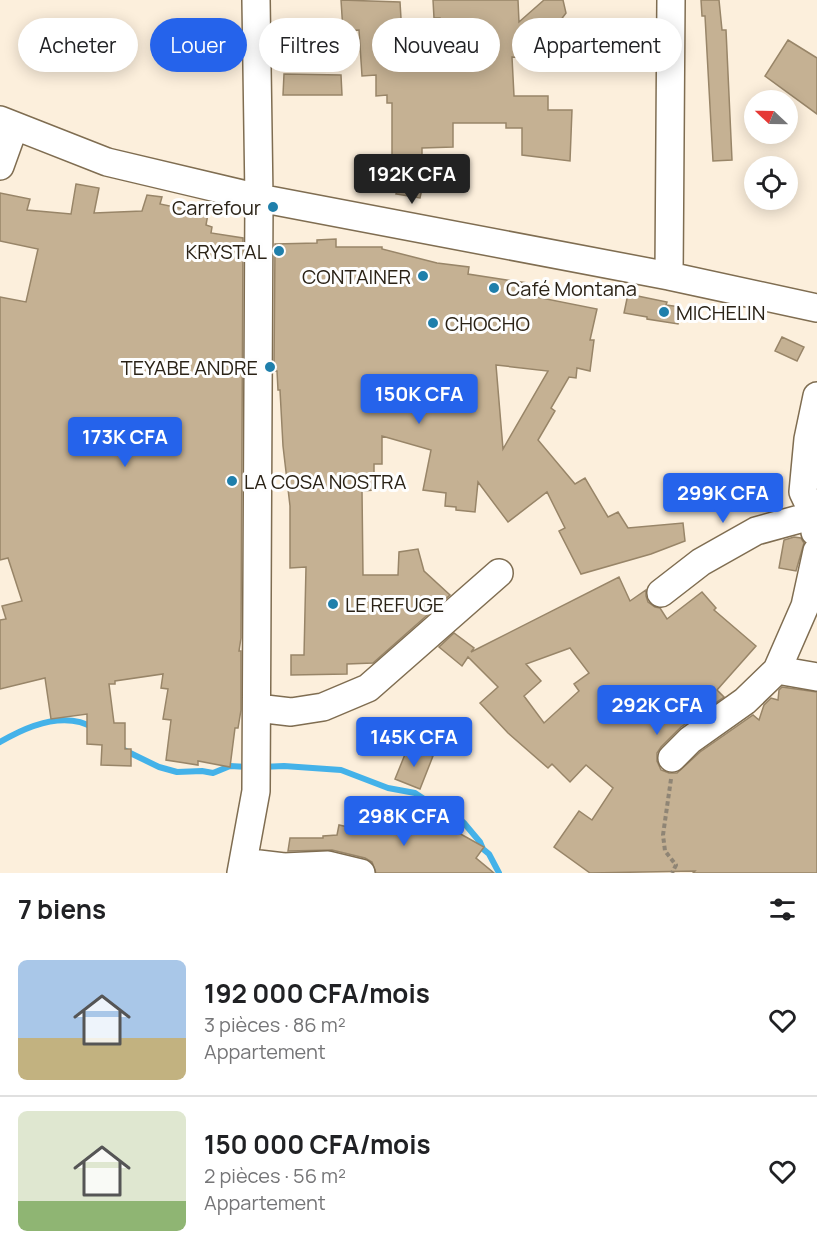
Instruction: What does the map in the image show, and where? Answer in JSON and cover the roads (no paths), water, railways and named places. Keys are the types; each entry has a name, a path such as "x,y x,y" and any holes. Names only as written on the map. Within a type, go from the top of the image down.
{"street":[{"path":"256,0 259,198 256,791 243,868 328,865 361,873"},
{"path":"669,276 671,0"},
{"path":"0,166 7,124 107,162 259,198 669,276 817,309"},
{"path":"661,593 701,562 756,531 816,526 803,492 808,440 817,396"},
{"path":"672,758 690,740 745,701 777,670 805,606 817,551"},
{"path":"257,708 291,712 323,707 368,688 499,573"},
{"path":"777,670 817,677"}],"waterway":[{"path":"0,742 34,726 58,720 70,720 94,728"},
{"path":"124,750 159,767 177,772 213,773 230,766 248,767"},
{"path":"261,767 284,766 341,770 388,788 415,793 424,799 430,799 453,813 464,823 489,854 499,873"}],"place":[{"name":"Carrefour","path":"273,207"},
{"name":"KRYSTAL","path":"279,251"},
{"name":"CONTAINER","path":"423,276"},
{"name":"Café Montana","path":"494,288"},
{"name":"MICHELIN","path":"664,312"},
{"name":"CHOCHO","path":"433,323"},
{"name":"TEYABE ANDRE","path":"270,367"},
{"name":"LA COSA NOSTRA","path":"232,481"},
{"name":"LE REFUGE","path":"333,604"}]}
